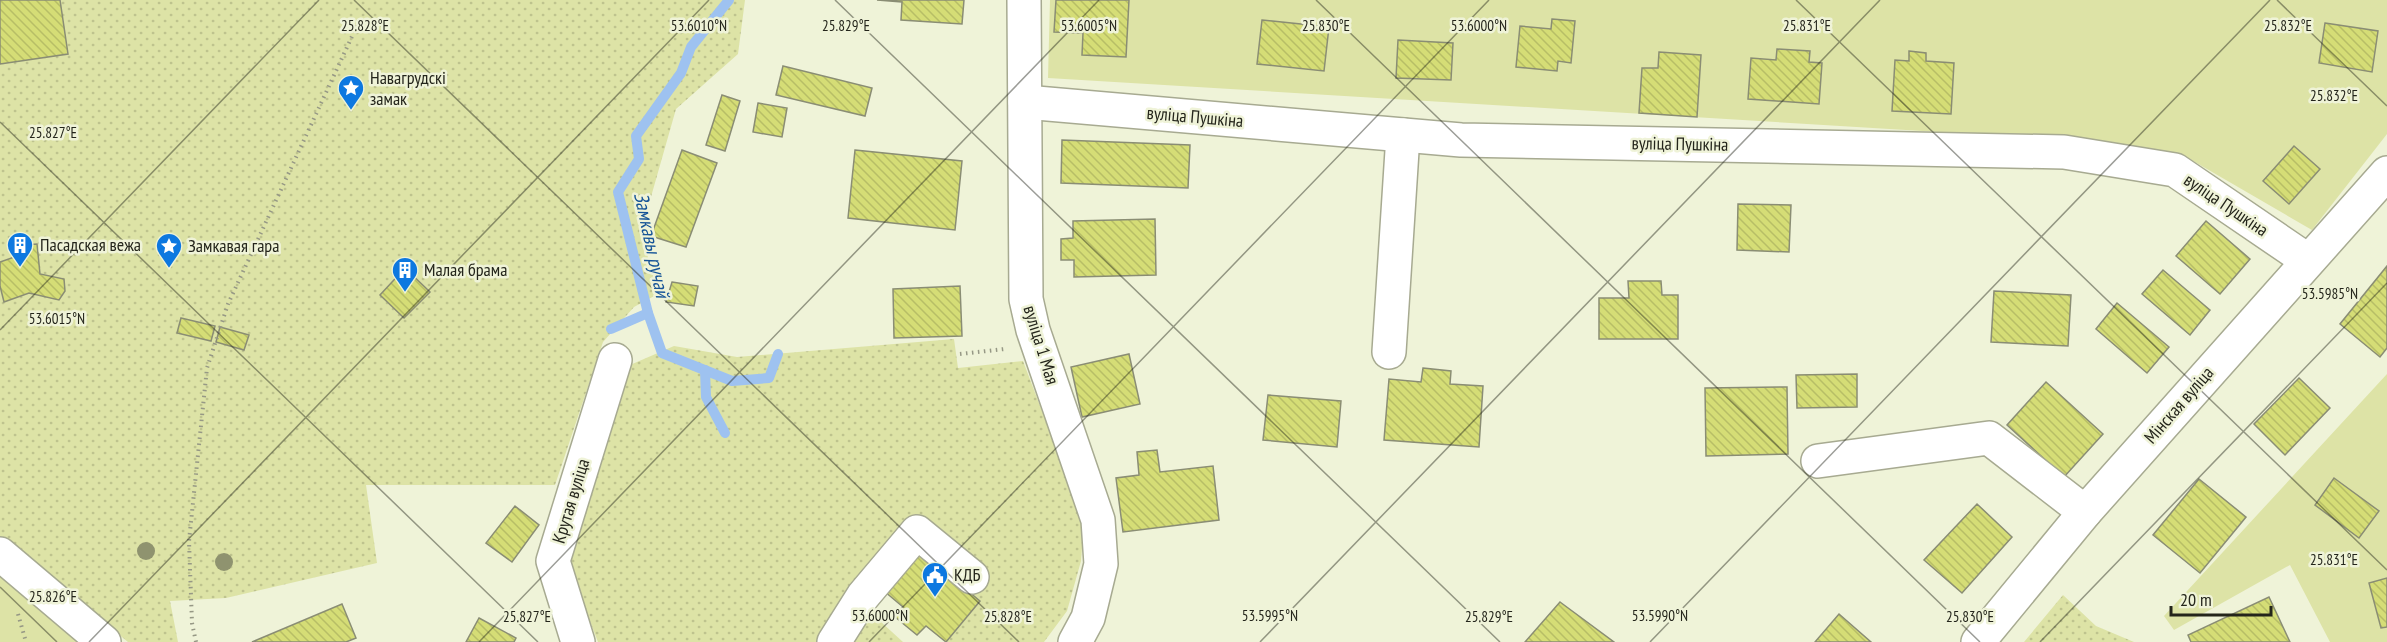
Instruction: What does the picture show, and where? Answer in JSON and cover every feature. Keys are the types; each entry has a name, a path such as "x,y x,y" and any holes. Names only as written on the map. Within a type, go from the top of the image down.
{"street":[{"name":"вуліца 1 Мая","path":"1024,0 1026,299 1039,345 1098,519 1101,564 1088,618 1075,642"},
{"name":"вуліца Пушкіна","path":"1025,102 1461,140 2064,152 2175,170 2307,260"},
{"path":"1389,352 1403,135"},
{"name":"Мінская вуліца","path":"1978,642 2085,512 2307,260 2387,173"},
{"name":"Крутая вуліца","path":"578,642 553,561 615,360"},
{"path":"1818,461 1989,438 2085,512"},
{"path":"834,642 863,596 917,532 972,577"},
{"path":"0,554 104,642"}],"path":[{"path":"196,642 192,623 189,541 207,368 228,304 361,17"},
{"path":"960,354 1039,345"}],"green space":[{"path":"0,0 745,0 738,54 676,109 641,232 658,294 634,307 603,342 555,485 366,485 377,563 226,598 170,601 178,642 128,642 0,536"},
{"path":"1050,0 2387,0 2387,134 2312,230 2188,158 2071,140 1048,78"},
{"path":"954,339 958,368 1023,361 1084,522 1081,561 1067,611 1044,642 946,642 973,595 989,575 917,518 819,642 598,642 567,562 630,365 674,346 737,357"},
{"path":"2387,374 2387,642 2330,642 2290,565 2174,630 2164,616"},
{"path":"0,572 80,642 0,642"},
{"path":"2063,595 2096,626 2134,642 2024,642"},
{"path":"869,611 903,642 850,642"}],"building":[{"path":"0,0 60,0 68,54 0,64"},
{"path":"877,0 964,0 962,24 901,20 902,2"},
{"path":"1056,0 1129,0 1126,57 1082,55 1083,33 1054,32"},
{"path":"1552,19 1575,21 1571,63 1558,61 1557,71 1516,67 1520,26 1551,29"},
{"path":"1262,20 1329,27 1324,71 1257,64"},
{"path":"2325,23 2378,31 2372,72 2319,63"},
{"path":"1398,40 1453,43 1451,80 1396,78"},
{"path":"1777,49 1810,51 1809,62 1822,63 1819,104 1748,99 1751,58 1776,60"},
{"path":"1909,51 1926,53 1926,61 1954,63 1951,114 1892,111 1895,60 1909,61"},
{"path":"1659,52 1701,55 1697,117 1639,113 1642,68 1658,68"},
{"path":"783,66 872,88 865,116 776,95"},
{"path":"722,95 740,101 725,151 706,145"},
{"path":"758,103 787,108 782,137 753,132"},
{"path":"1062,140 1190,145 1188,188 1061,183"},
{"path":"2294,146 2320,169 2289,204 2263,181"},
{"path":"682,150 717,163 686,247 651,236"},
{"path":"855,150 962,161 955,230 848,218"},
{"path":"1738,204 1791,205 1789,252 1737,250"},
{"path":"1155,219 1156,275 1074,277 1074,260 1061,260 1061,239 1073,238 1073,221"},
{"path":"2206,221 2250,259 2220,294 2176,256"},
{"name":"Пасадская вежа","path":"37,244 40,274 64,279 65,291 59,300 29,293 4,302 0,286 0,262 23,254 22,245"},
{"path":"2387,266 2387,348 2380,357 2340,324"},
{"name":"Малая брама","path":"405,268 430,292 404,318 380,295"},
{"path":"2163,270 2210,310 2190,335 2142,294"},
{"path":"1628,281 1661,281 1662,295 1678,295 1678,339 1599,339 1599,298 1629,298"},
{"path":"672,282 698,286 694,306 666,302"},
{"path":"960,286 962,336 894,338 893,289"},
{"path":"1994,291 2071,295 2068,346 1991,342"},
{"path":"2117,303 2169,347 2147,373 2096,329"},
{"path":"181,318 215,326 211,341 177,333"},
{"path":"220,327 249,335 244,350 216,342"},
{"path":"1129,354 1140,404 1082,417 1071,367"},
{"path":"1423,368 1451,371 1450,384 1483,386 1479,447 1384,440 1389,379 1421,382"},
{"path":"1857,374 1857,407 1797,408 1796,375"},
{"path":"2299,378 2330,408 2285,455 2254,424"},
{"path":"2046,382 2103,434 2064,477 2007,425"},
{"path":"1787,387 1788,454 1706,456 1705,388"},
{"path":"1268,395 1341,401 1337,447 1263,440"},
{"path":"1157,450 1160,472 1213,466 1219,520 1123,532 1116,478 1139,475 1137,452"},
{"path":"2334,478 2379,511 2359,538 2315,505"},
{"path":"2199,479 2246,517 2200,573 2153,535"},
{"path":"1977,504 2012,537 1962,593 1924,560"},
{"path":"515,506 539,525 512,562 486,543"},
{"name":"КДБ","path":"919,550 980,601 946,642 926,626 917,635 895,617 903,607 884,591"},
{"path":"2387,578 2387,627 2381,628 2369,583"},
{"path":"2269,597 2290,642 2191,642 2188,635"},
{"path":"1560,602 1614,642 1525,642"},
{"path":"342,604 356,638 346,642 252,642"},
{"path":"1839,614 1871,642 1815,642"},
{"path":"479,618 516,638 514,642 466,642"}],"waterway":[{"name":"Замкавы ручай","path":"611,329 648,313 618,192 639,159 636,136 681,73 691,47 729,0"},
{"path":"648,313 662,353 732,381 769,378 778,354"},
{"path":"705,370 706,397 725,433"}],"place":[{"name":"Навагрудскі замак","path":"351,111"},
{"name":"Пасадская вежа","path":"20,268"},
{"name":"Замкавая гара","path":"169,269"},
{"name":"Малая брама","path":"405,293"},
{"name":"КДБ","path":"935,598"}]}
